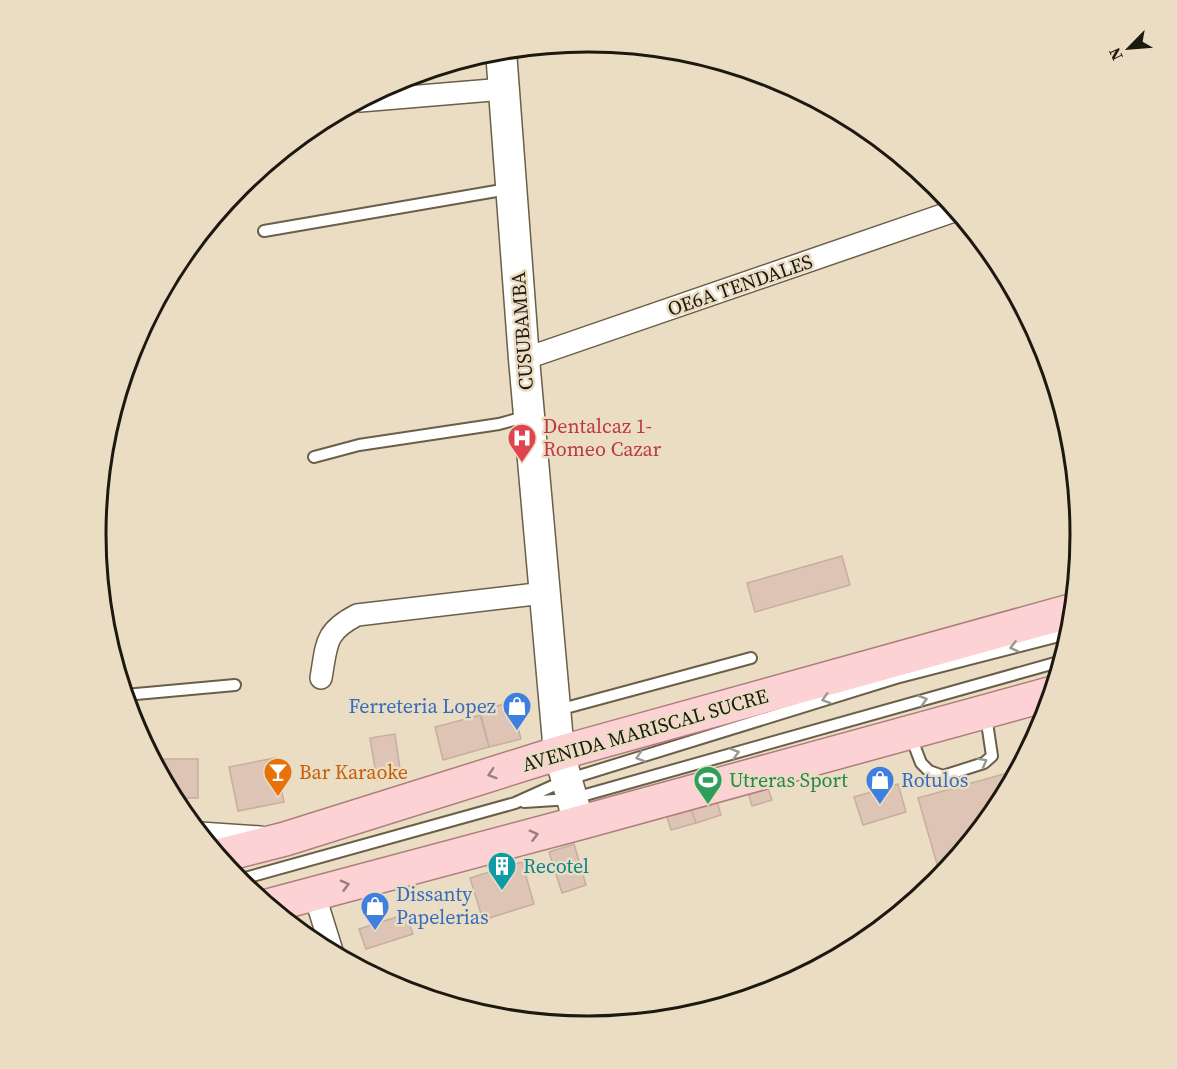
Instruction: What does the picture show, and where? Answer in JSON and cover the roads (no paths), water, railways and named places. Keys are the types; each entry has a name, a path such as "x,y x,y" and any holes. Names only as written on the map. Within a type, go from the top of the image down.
{"main road":[{"name":"AVENIDA MARISCAL SUCRE","path":"278,903 314,893 569,789 1063,614"},
{"name":"AVENIDA MARISCAL SUCRE","path":"228,854 285,839 569,789 909,734 1042,696"}],"street":[{"name":"CUSUBAMBA","path":"502,61 544,593 555,711 569,789"},
{"path":"381,99 504,89"},
{"name":"OE6A TENDALES","path":"524,359 947,213"},
{"path":"321,678 328,639 343,622 357,615 544,593"},
{"path":"211,834 285,839"},
{"path":"314,893 329,940"}],"lane":[{"path":"264,231 512,189"},
{"path":"314,457 359,445 499,423 529,416"},
{"path":"515,803 569,789 896,678 1059,636"},
{"path":"555,711 751,658"},
{"path":"250,877 515,803 1053,663"},
{"path":"134,694 235,685"},
{"path":"909,734 921,763 929,771 943,776 984,763 992,756 986,712"}],"place":[{"name":"Dentalcaz 1- Romeo Cazar","path":"522,464"},
{"name":"Ferreteria Lopez","path":"517,732"},
{"name":"Bar Karaoke","path":"278,798"},
{"name":"Utreras Sport","path":"708,806"},
{"name":"Rotulos","path":"880,806"},
{"name":"Recotel","path":"502,892"},
{"name":"Dissanty Papelerias","path":"375,932"}]}
